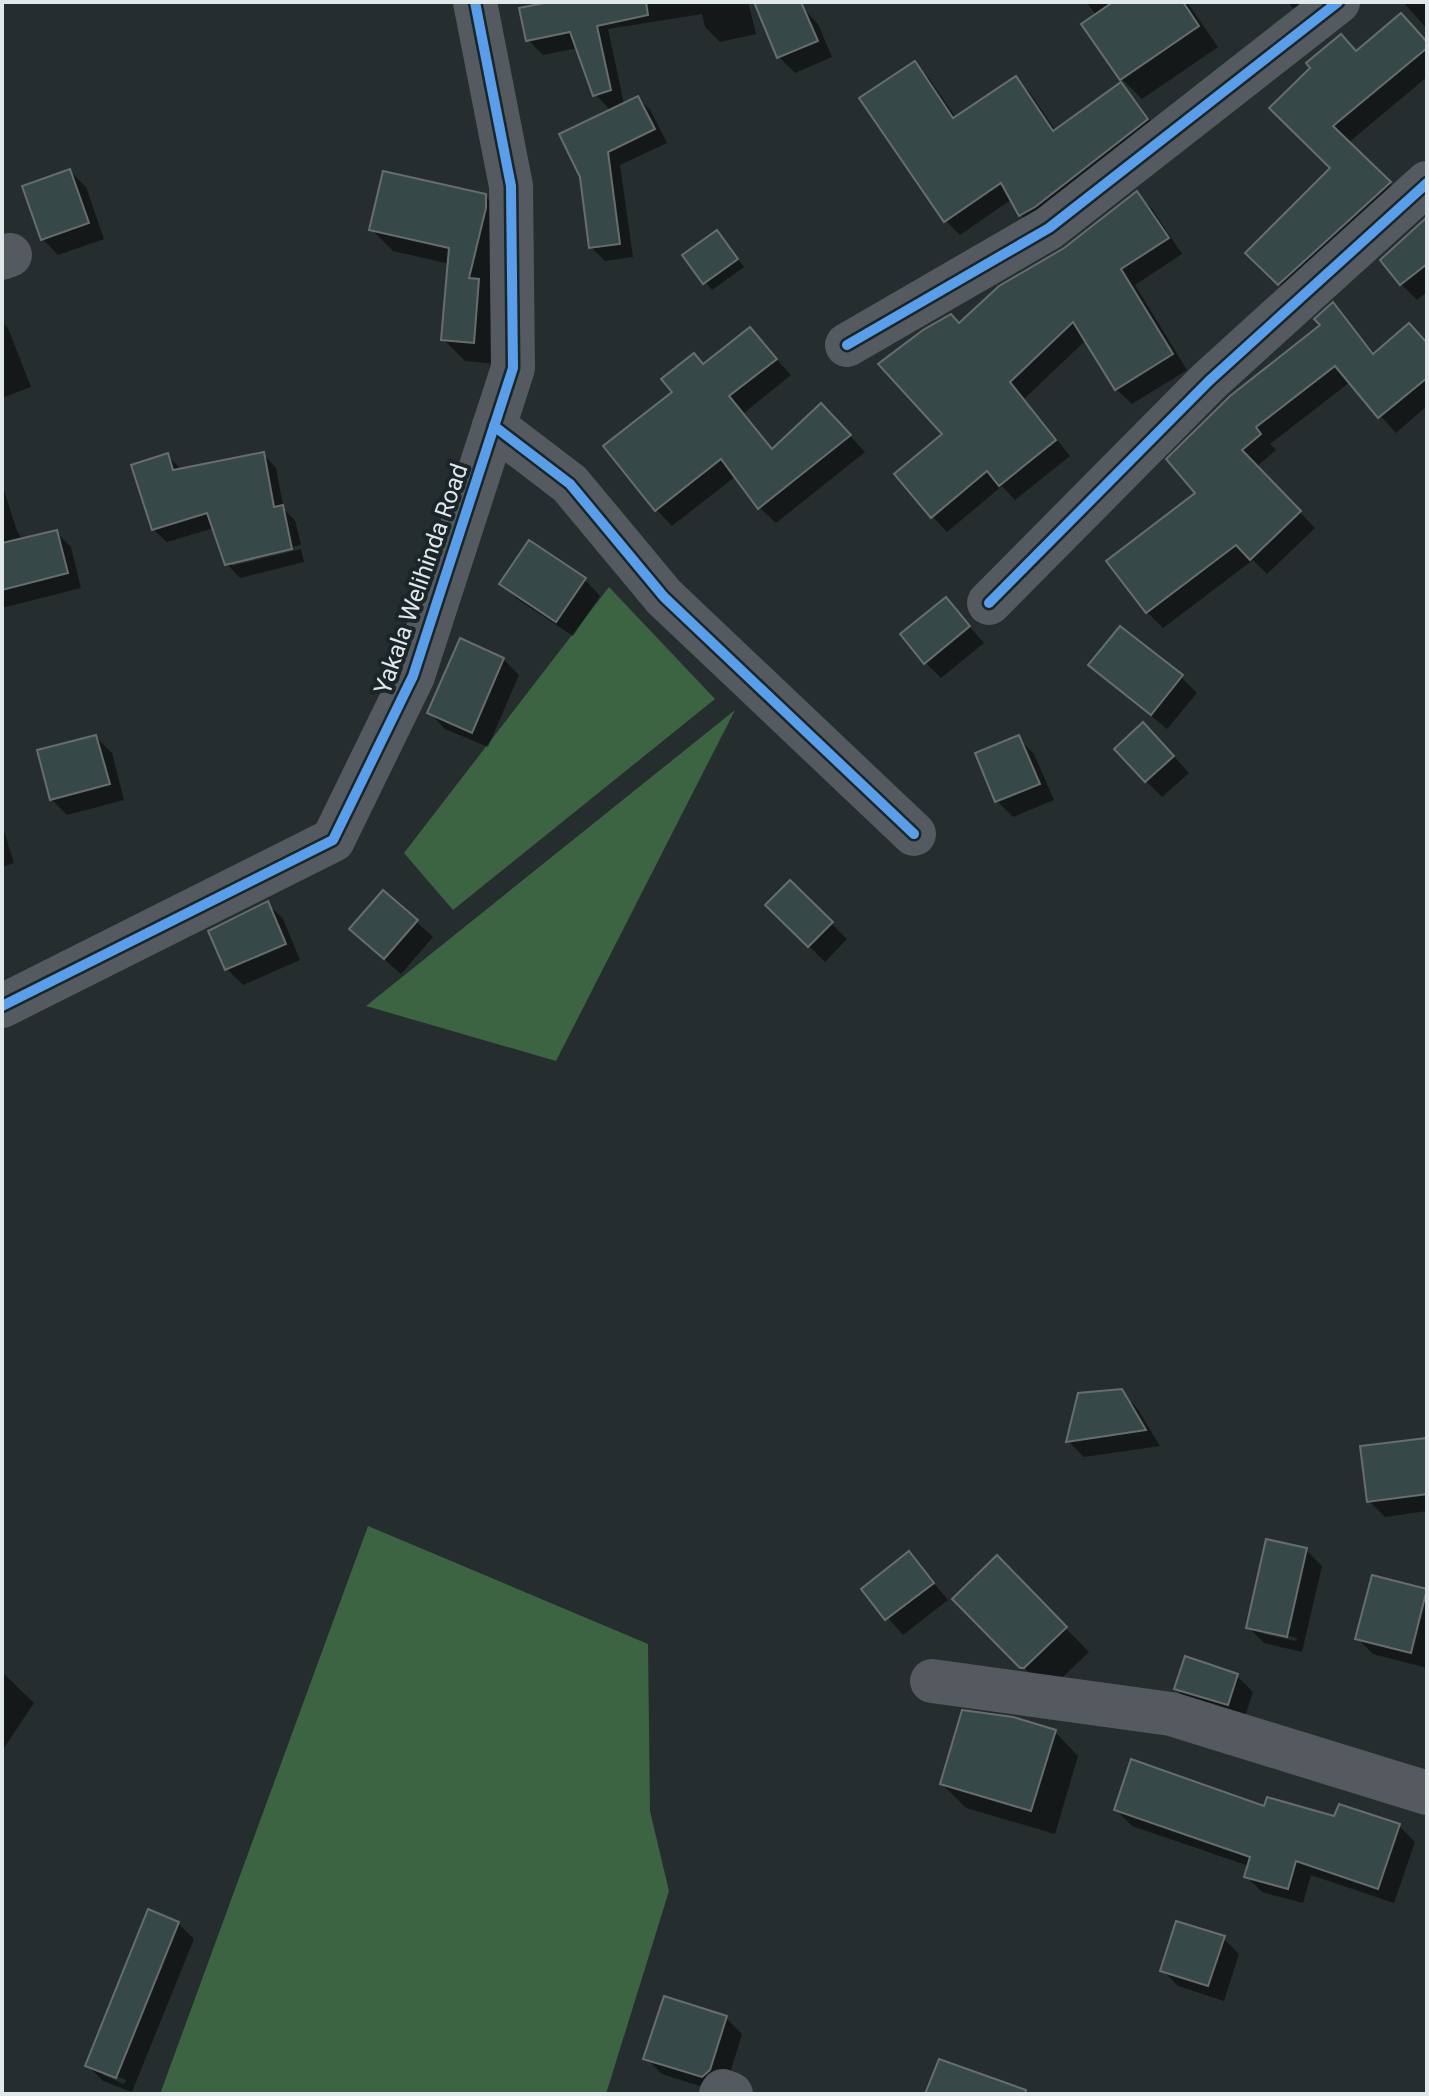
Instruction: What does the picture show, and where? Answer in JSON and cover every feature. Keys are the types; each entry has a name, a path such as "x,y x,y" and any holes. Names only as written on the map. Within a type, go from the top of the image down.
{"street":[{"name":"Yakala Welihinda Road","path":"2,1006 333,840 413,676 513,368 511,186 475,2"},
{"path":"847,345 1049,228 1338,2"},
{"path":"989,603 1209,381 1427,183"},
{"path":"494,426 570,484 664,597 914,834"},
{"path":"932,1681 1171,1714 1427,1793"},
{"path":"721,2094 723,2091 731,2094"}],"green space":[{"path":"609,587 715,699 453,910 404,853"},
{"path":"735,710 556,1061 366,1006"},
{"path":"368,1526 648,1644 650,1811 669,1891 606,2094 160,2094"}],"building":[{"path":"549,2 646,2 648,15 597,26 611,90 593,96 570,32 526,41 519,8"},
{"path":"754,2 801,2 818,41 777,58"},
{"path":"1113,2 1183,2 1199,26 1120,80 1081,24"},
{"path":"1401,13 1427,42 1427,48 1333,126 1391,182 1278,285 1245,253 1330,168 1269,108 1310,68 1306,63 1341,34 1356,51"},
{"path":"915,61 953,118 1016,76 1053,131 1121,82 1148,119 1035,207 1019,216 1001,183 944,222 859,98"},
{"path":"638,96 655,129 608,152 620,244 589,248 580,177 559,134"},
{"path":"70,169 89,223 41,240 22,186"},
{"path":"383,171 486,194 486,208 469,278 479,279 474,343 441,340 449,248 369,230"},
{"path":"1137,191 1169,238 1121,269 1173,354 1115,390 1073,322 1010,382 1056,440 999,486 987,471 931,518 894,474 942,434 878,364 923,330 951,314 959,323 999,286 1064,248"},
{"path":"1427,217 1427,264 1400,285 1380,260"},
{"path":"717,230 738,259 703,284 682,255"},
{"path":"1333,302 1373,354 1409,323 1427,343 1427,378 1378,418 1335,366 1256,427 1261,434 1242,450 1301,511 1250,560 1236,545 1146,613 1106,561 1195,493 1166,459 1230,396 1320,325 1314,319"},
{"path":"750,327 777,359 729,396 772,449 821,403 851,435 758,509 721,459 655,511 603,446 672,392 661,379 694,353 703,364"},
{"path":"264,452 274,507 283,505 292,549 225,565 207,513 152,530 131,465 168,453 173,470"},
{"path":"57,530 68,573 2,590 2,543"},
{"path":"529,540 586,578 556,622 499,584"},
{"path":"946,597 970,626 924,664 900,634"},
{"path":"1120,626 1183,675 1151,715 1088,665"},
{"path":"460,638 504,658 472,733 427,713"},
{"path":"1143,722 1174,756 1145,782 1114,749"},
{"path":"96,735 110,784 50,800 37,750"},
{"path":"1019,735 1040,784 995,802 975,753"},
{"path":"790,880 833,922 808,947 765,905"},
{"path":"383,890 418,920 384,959 349,929"},
{"path":"268,901 286,944 225,970 208,931"},
{"path":"1122,1389 1146,1430 1066,1442 1078,1393"},
{"path":"1427,1438 1427,1494 1367,1502 1360,1446"},
{"path":"1266,1539 1307,1548 1287,1637 1246,1628"},
{"path":"909,1551 934,1583 885,1620 861,1589"},
{"path":"997,1555 1067,1627 1024,1668 1020,1668 952,1599"},
{"path":"1372,1575 1427,1589 1411,1653 1355,1639"},
{"path":"1185,1656 1238,1674 1228,1705 1174,1689"},
{"path":"962,1710 1013,1717 1056,1730 1031,1811 940,1784"},
{"path":"1131,1759 1264,1806 1267,1797 1334,1816 1339,1804 1400,1824 1378,1889 1296,1861 1288,1889 1244,1877 1250,1857 1114,1810"},
{"path":"148,1909 179,1922 116,2078 85,2066"},
{"path":"1176,1921 1225,1936 1208,1986 1160,1971"},
{"path":"664,1996 727,2016 710,2070 702,2077 643,2059"},
{"path":"939,2059 1026,2090 1025,2094 925,2094"}],"cycle path":[{"path":"2,1006 333,840 413,676 513,368 511,186 475,2"},
{"path":"847,345 1049,228 1338,2"},
{"path":"989,603 1209,381 1427,183"},
{"path":"494,426 570,484 664,597 914,834"}]}
